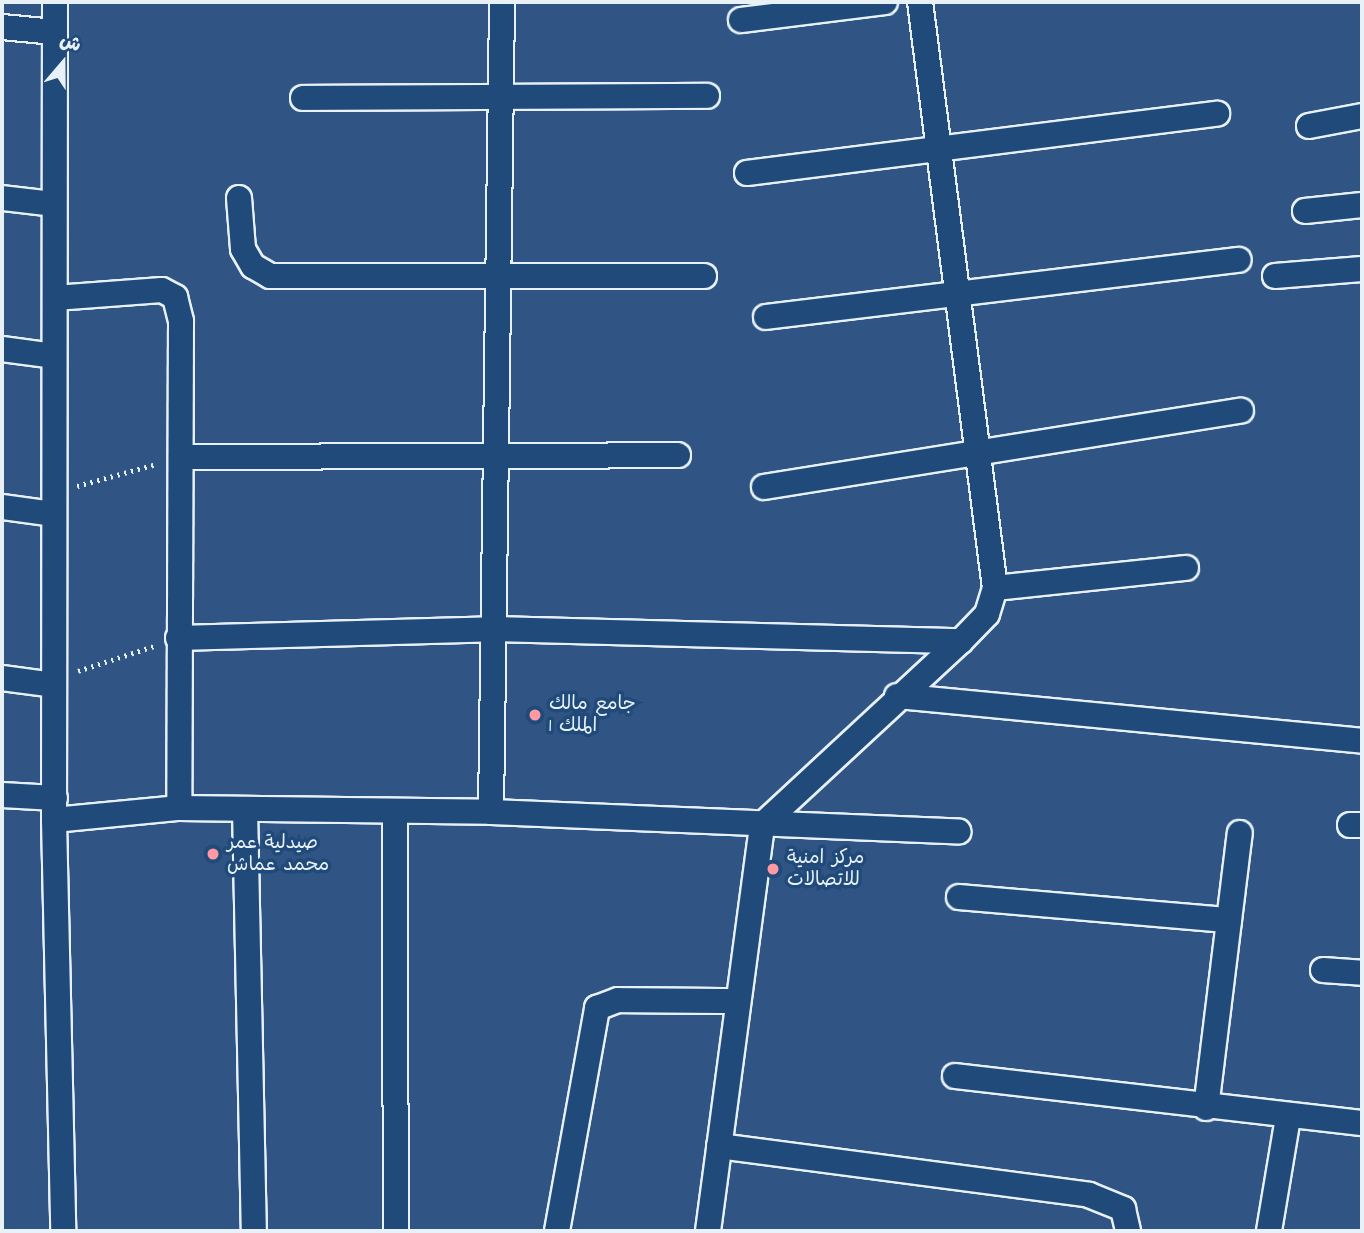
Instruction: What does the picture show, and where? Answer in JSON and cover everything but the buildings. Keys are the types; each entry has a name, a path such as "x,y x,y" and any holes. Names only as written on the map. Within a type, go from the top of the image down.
{"street":[{"path":"55,2 54,809 63,1231"},
{"path":"491,812 502,2"},
{"path":"741,20 885,2"},
{"path":"708,1231 762,825 897,696 988,614 995,588 981,449 957,299 942,151 920,2"},
{"path":"2,27 55,32"},
{"path":"303,98 707,96"},
{"path":"747,173 942,151 1217,114"},
{"path":"1308,126 1362,116"},
{"path":"2,198 54,204"},
{"path":"239,198 243,249 253,266 270,276 498,280 704,276"},
{"path":"1305,211 1362,205"},
{"path":"766,317 957,299 1239,260"},
{"path":"1275,276 1362,269"},
{"path":"55,298 162,290 175,297 181,321 179,808"},
{"path":"2,349 54,356"},
{"path":"764,487 981,449 1241,411"},
{"path":"181,457 496,459 678,455"},
{"path":"2,507 55,503"},
{"path":"995,588 1186,568"},
{"path":"178,638 494,629 961,641"},
{"path":"2,678 54,682"},
{"path":"897,696 1362,741"},
{"path":"2,795 54,809 491,812 958,832"},
{"path":"245,809 254,1231"},
{"path":"395,811 396,1231"},
{"path":"1206,1108 1240,833"},
{"path":"959,897 1229,920"},
{"path":"1323,970 1362,973"},
{"path":"557,1231 597,1008 618,1000 738,1001"},
{"path":"955,1076 1288,1118 1362,1123"},
{"path":"1269,1231 1288,1118"},
{"path":"719,1146 1090,1195 1123,1209 1128,1231"}],"path":[{"path":"55,503 181,457"},
{"path":"54,682 178,638"}],"place":[{"name":"جامع مالك الملك 1","path":"535,715"},
{"name":"صيدلية عمر محمد عماش","path":"213,854"},
{"name":"مركز امنية للاتصالات","path":"773,869"}]}
